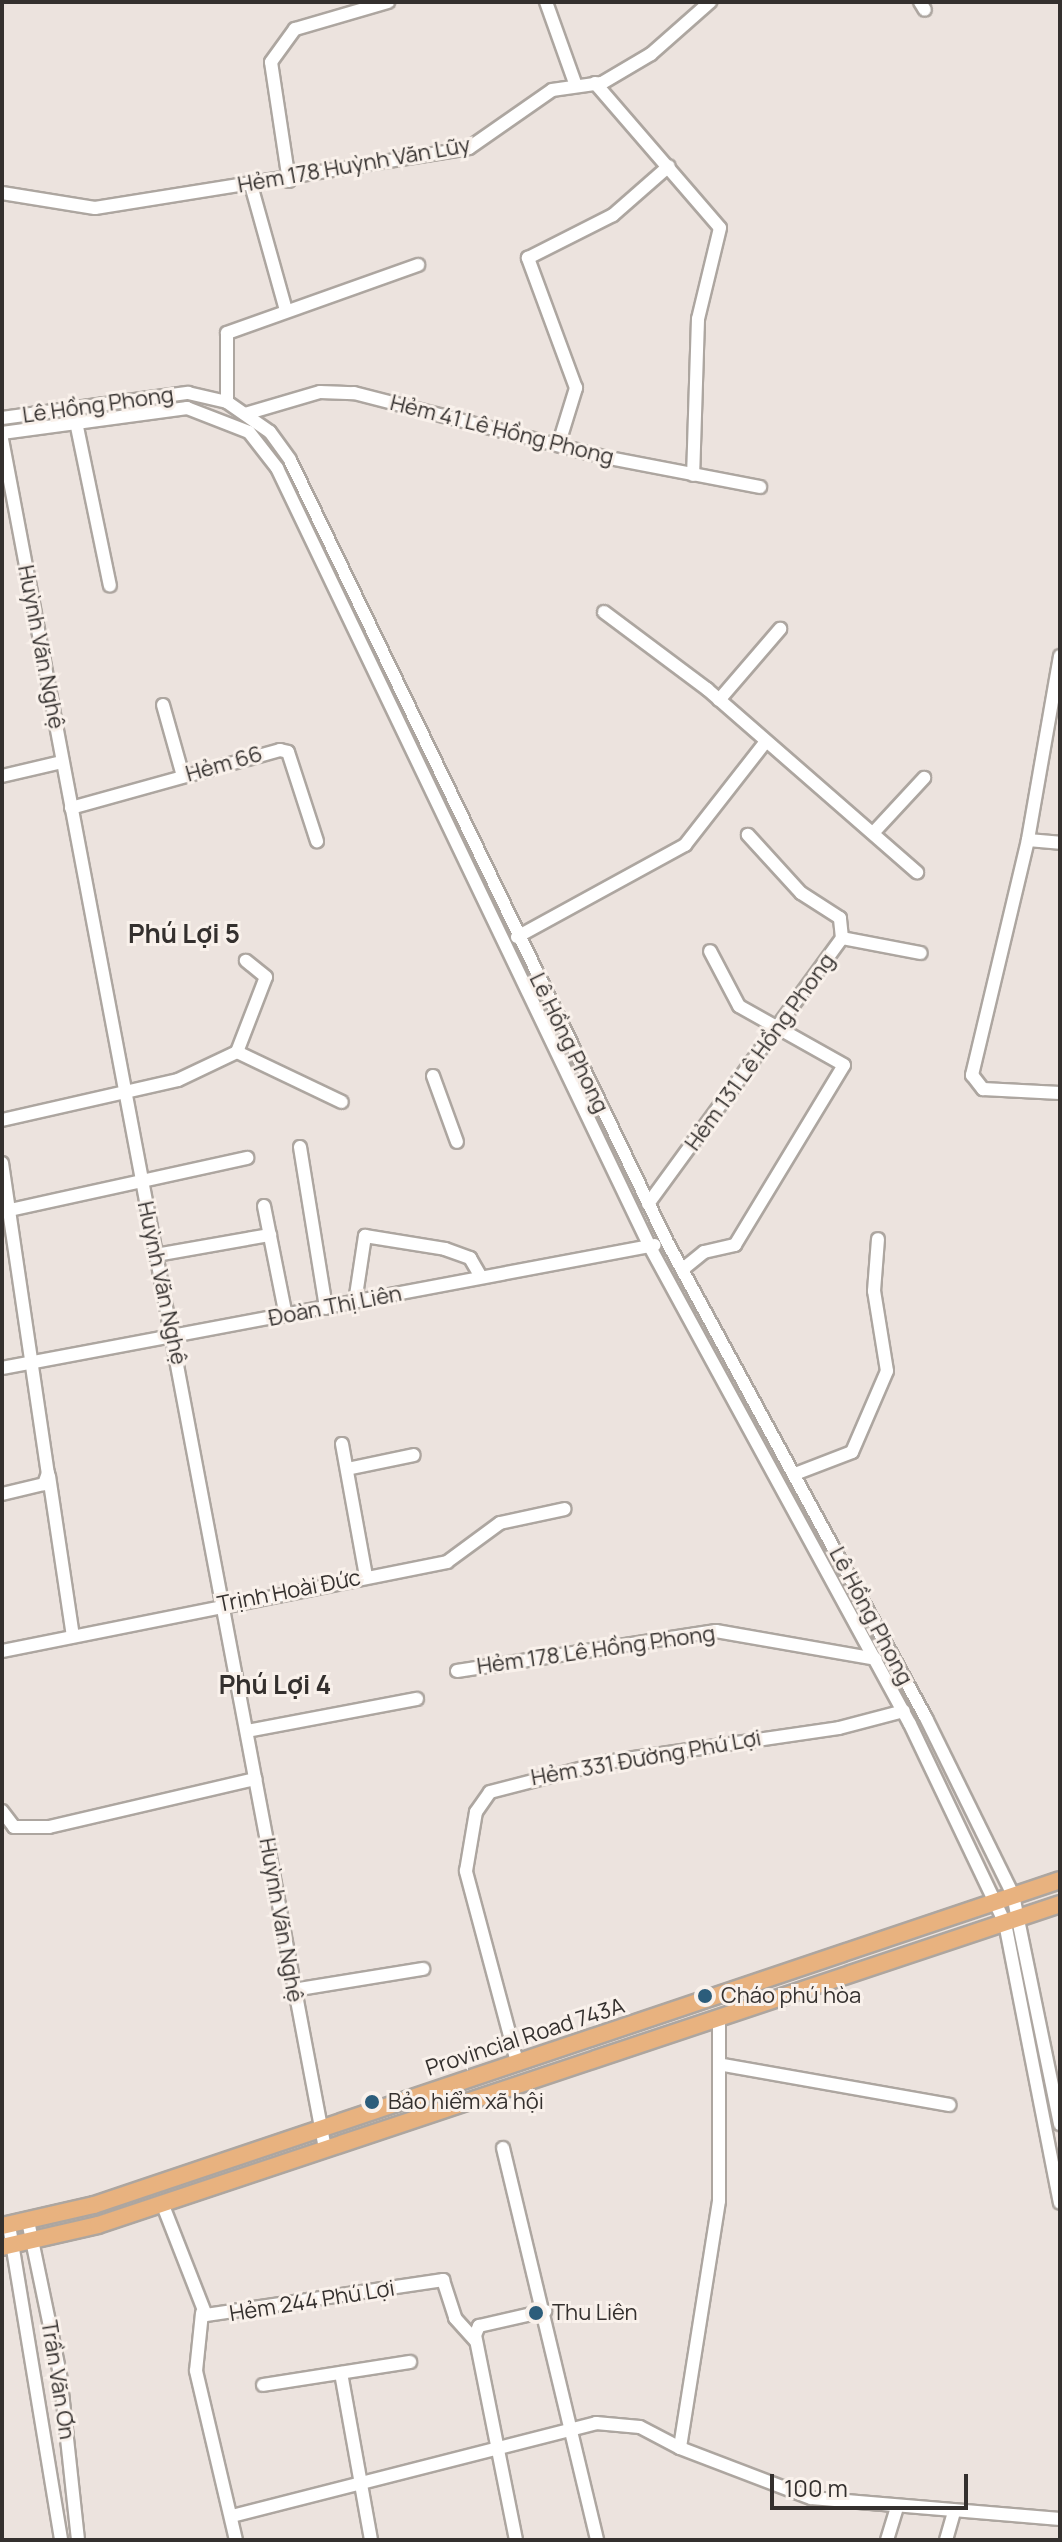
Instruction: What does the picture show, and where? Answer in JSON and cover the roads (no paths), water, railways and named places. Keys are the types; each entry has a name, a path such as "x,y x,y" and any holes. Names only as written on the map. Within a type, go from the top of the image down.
{"main road":[{"name":"Provincial Road 743A","path":"6,2226 319,2128 1060,1880"},
{"name":"Provincial Road 743A","path":"8,2247 33,2243 162,2203 1060,1904"}],"street":[{"path":"289,181 271,62 295,29 388,2"},
{"path":"546,2 575,83"},
{"name":"Hẻm 178 Huỳnh Văn Lũy","path":"2,193 95,208 289,181 469,148 497,133 520,108 575,83 595,83 651,54 710,2"},
{"path":"595,83 720,228 698,319 693,475"},
{"path":"559,443 576,388 528,258 613,215 669,166"},
{"path":"251,185 286,310"},
{"path":"227,402 227,333 418,265"},
{"name":"Hẻm 41 Lê Hồng Phong","path":"245,414 320,392 354,393 693,475 760,487"},
{"name":"Lê Hồng Phong","path":"2,418 143,395 188,393 227,402 245,414 290,460 517,937 667,1242 795,1474 1022,1917"},
{"name":"Lê Hồng Phong","path":"2,436 76,422 187,408 249,432 277,468 650,1247 904,1711 1005,1923"},
{"path":"76,422 110,586"},
{"name":"Huỳnh Văn Nghệ","path":"2,436 123,1093 174,1337 293,1990 325,2148"},
{"path":"604,612 719,700 764,744 874,832 917,872"},
{"path":"719,700 780,629"},
{"path":"1060,656 1058,684 1028,840 972,1081 983,1089 1060,1093"},
{"path":"163,705 183,776"},
{"path":"517,937 685,845 727,782 764,744"},
{"name":"Hẻm 66","path":"71,808 269,750 288,752 317,841"},
{"path":"2,776 62,762"},
{"path":"874,832 924,778"},
{"name":"Hẻm 131 Lê Hồng Phong","path":"648,1204 842,938 840,918 801,893 748,835"},
{"path":"1028,840 1060,843"},
{"path":"842,938 921,953"},
{"path":"683,1269 704,1252 735,1245 844,1065 739,1006 710,951"},
{"path":"2,1120 178,1080 237,1052 266,977 246,961"},
{"path":"237,1052 342,1102"},
{"path":"433,1076 457,1142"},
{"path":"300,1147 326,1308"},
{"path":"10,1210 247,1158"},
{"path":"2,1163 10,1210 7,1233 33,1362 73,1636"},
{"path":"264,1206 286,1316"},
{"path":"156,1255 270,1235"},
{"path":"355,1302 365,1236 458,1253 470,1258 481,1277"},
{"path":"795,1474 852,1452 887,1371 874,1291 878,1239"},
{"name":"Đoàn Thị Liên","path":"2,1368 667,1242"},
{"path":"342,1444 366,1576"},
{"path":"347,1469 414,1455"},
{"path":"2,1494 44,1484 48,1473"},
{"name":"Trịnh Hoài Đức","path":"2,1651 224,1604 447,1562 500,1523 565,1509"},
{"name":"Hẻm 178 Lê Hồng Phong","path":"457,1671 716,1631 876,1659"},
{"path":"247,1731 417,1699"},
{"name":"Hẻm 331 Đường Phú Lợi","path":"517,2062 466,1871 476,1812 490,1792 606,1762 799,1734 904,1711"},
{"path":"2,1811 14,1827 49,1827 255,1779"},
{"path":"1022,1917 1060,2124"},
{"path":"1005,1923 1060,2203"},
{"path":"293,1990 423,1969"},
{"path":"680,2448 719,2201 723,2065 719,2017"},
{"path":"723,2065 950,2105"},
{"path":"503,2148 545,2311 597,2540"},
{"name":"Hẻm 244 Phú Lợi","path":"162,2203 202,2313 443,2280 459,2325 475,2340"},
{"name":"Trần Văn Ơn","path":"28,2221 60,2374 78,2540"},
{"name":"Trần Văn Ơn","path":"6,2226 61,2540"},
{"path":"516,2540 475,2340 479,2326 545,2311"},
{"path":"202,2313 196,2371 236,2540"},
{"path":"263,2385 410,2362"},
{"path":"341,2373 357,2487 371,2540"},
{"path":"232,2516 499,2454 596,2423 640,2427 680,2448 811,2498 897,2508 1060,2519"},
{"path":"887,2540 897,2508"},
{"path":"946,2540 954,2512"}],"place":[{"name":"Cháo phú hòa","path":"705,1996"},
{"name":"Bảo hiểm xã hội","path":"372,2102"},
{"name":"Thu Liên","path":"536,2313"}],"district":[{"name":"Phú Lợi 5","path":"184,934"},
{"name":"Phú Lợi 4","path":"275,1685"}]}
